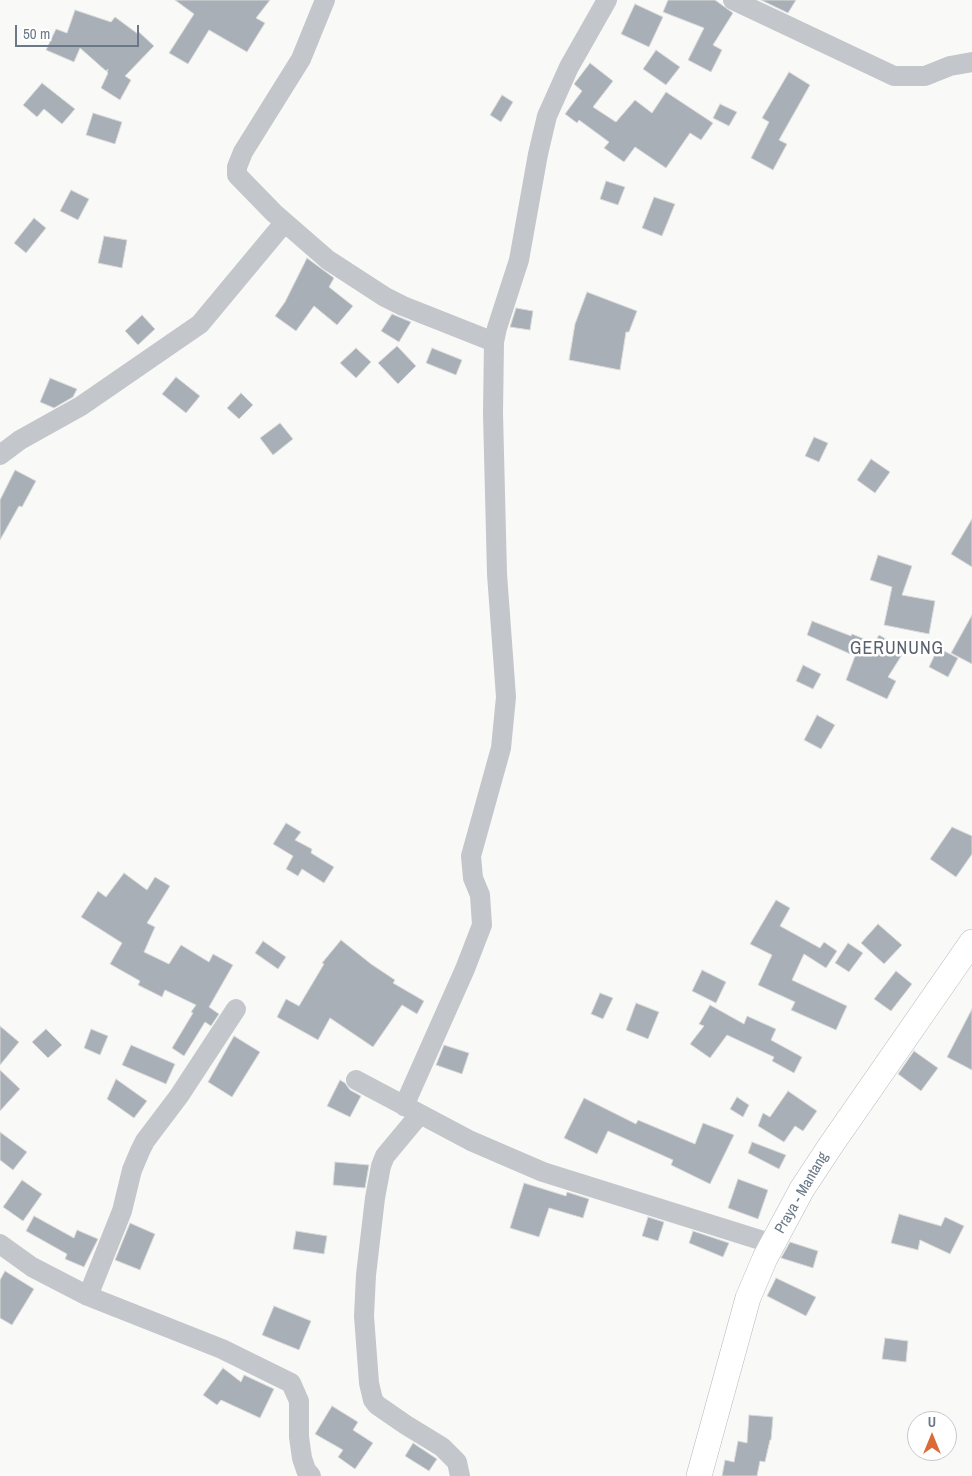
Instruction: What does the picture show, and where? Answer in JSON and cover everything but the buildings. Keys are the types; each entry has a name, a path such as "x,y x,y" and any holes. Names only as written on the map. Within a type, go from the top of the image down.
{"main road":[{"name":"Praya - Mantang","path":"699,1476 748,1298 772,1244 802,1190 831,1144 972,942"}],"street":[{"path":"325,0 301,59 243,152 236,170 240,178 284,223 328,260 384,297 402,306 494,342"},
{"path":"460,1476 457,1462 442,1447 406,1425 377,1405 373,1400 369,1383 364,1316 365,1283 376,1190 381,1166 412,1110 482,925 480,895 473,878 471,856 502,748 506,697 497,574 493,413 494,342 520,260 538,154 547,116 569,67 607,0"},
{"path":"732,0 894,76 925,76 950,66 972,62"},
{"path":"0,455 20,440 89,401 200,324 284,223"},
{"path":"88,1296 122,1211 132,1170 140,1151 179,1096 236,1009"},
{"path":"356,1080 471,1141 543,1172 772,1244"},
{"path":"0,1244 32,1267 88,1296 222,1349 291,1383 299,1401 299,1437 302,1458 306,1470 311,1476"}],"district":[{"name":"GERUNUNG","path":"897,649"}]}
